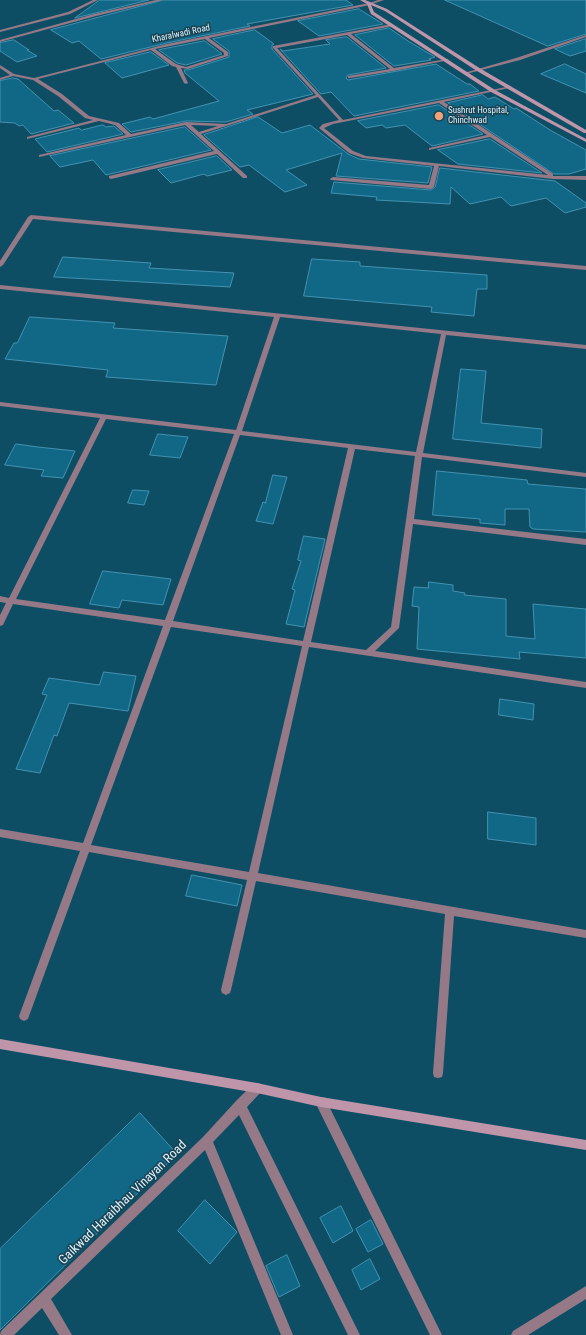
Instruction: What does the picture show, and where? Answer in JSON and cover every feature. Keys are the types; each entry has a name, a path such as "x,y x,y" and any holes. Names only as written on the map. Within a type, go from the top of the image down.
{"street":[{"path":"0,31 69,13 96,0"},
{"path":"0,41 96,15 160,0"},
{"path":"362,0 386,10 479,70 586,132"},
{"name":"Kharalwadi Road","path":"0,66 13,75 34,79 152,48 369,4 382,0"},
{"path":"369,4 372,13 494,91 586,141"},
{"path":"342,121 274,47 392,25"},
{"path":"347,34 394,70"},
{"path":"466,73 586,36"},
{"path":"178,67 186,68 226,56 226,53 205,37"},
{"path":"152,48 178,67 186,83"},
{"path":"350,76 394,70 447,60"},
{"path":"0,78 13,75"},
{"path":"34,79 60,95 87,117 117,124 130,136"},
{"path":"509,87 342,121 325,125 321,128 351,152 365,157 553,177 586,178"},
{"path":"197,134 318,96"},
{"path":"441,102 553,177"},
{"path":"29,138 99,120"},
{"path":"41,156 186,123 227,125"},
{"path":"186,123 245,177"},
{"path":"431,149 491,136"},
{"path":"111,177 217,152"},
{"path":"333,179 432,187 437,165"},
{"path":"0,265 30,217 586,268"},
{"path":"0,287 586,347"},
{"path":"24,1016 238,433 278,315"},
{"path":"368,653 395,628 419,455 444,332"},
{"path":"0,404 586,475"},
{"path":"0,623 104,416"},
{"path":"226,990 352,447"},
{"path":"410,521 586,542"},
{"path":"0,599 586,684"},
{"path":"0,833 586,934"},
{"path":"438,1073 450,910"},
{"path":"0,1044 257,1088 321,1102 586,1145"},
{"name":"Gaikwad Haraibhau Vinayan Road","path":"5,1335 207,1141 257,1088"},
{"path":"321,1102 436,1335"},
{"path":"240,1105 354,1335"},
{"path":"207,1141 287,1335"},
{"path":"517,1335 586,1292"},
{"path":"43,1298 66,1335"}],"building":[{"path":"100,0 149,0 75,18"},
{"path":"164,0 346,0 353,5 247,24 250,26 167,43 101,59 79,41 72,43 51,30"},
{"path":"445,0 586,0 586,34 548,46"},
{"path":"359,9 383,24 319,36 298,21"},
{"path":"389,28 435,57 429,59 431,60 394,66 355,35"},
{"path":"255,30 274,44 272,45 272,49 313,94 247,110 253,114 226,122 186,121 131,132 122,124 150,117 153,119 219,101 185,73 184,70 229,57 229,51 213,39"},
{"path":"347,37 386,68 348,75 346,78 348,80 436,64 479,91 354,116 331,92 321,94 280,49 283,51 330,44 326,40"},
{"path":"586,39 586,51 570,56 555,49"},
{"path":"14,40 37,56 17,62 0,51 0,43"},
{"path":"205,41 222,54 186,65 177,63 159,50"},
{"path":"151,52 169,65 122,78 105,63"},
{"path":"565,64 586,74 586,93 541,74"},
{"path":"13,78 18,79 54,111 58,110 74,123 31,134 23,125 19,126 15,123 0,122 0,81"},
{"path":"483,95 488,99 495,97 514,109 516,108 550,130 586,150 586,169 569,174 554,174 448,103"},
{"path":"439,105 483,134 432,146 405,125 386,128 382,125 366,128 358,121"},
{"path":"258,117 282,133 310,125 348,154 359,159 432,167 428,183 336,176 342,153 286,170 307,185 285,192 249,165 240,167 204,135"},
{"path":"103,125 106,127 114,126 123,134 47,152 35,139 79,128 81,130"},
{"path":"185,127 211,150 106,175 93,160 60,167 50,156"},
{"path":"490,139 542,173 458,164 438,150"},
{"path":"217,156 232,170 207,176 204,174 171,183 158,170"},
{"path":"440,168 555,181 586,203 586,207 565,213 546,198 511,206 501,197 470,204 451,187 450,204 376,200 377,197 331,193 334,182 431,190 435,187"},
{"path":"63,257 151,263 149,268 234,273 230,287 54,277"},
{"path":"312,259 360,262 360,266 487,275 487,289 477,289 474,316 431,312 432,307 304,296"},
{"path":"30,317 115,323 113,328 228,336 216,385 106,377 108,370 5,359 14,343 17,343"},
{"path":"461,369 486,371 481,423 542,429 541,448 453,439"},
{"path":"158,434 188,437 180,458 150,455"},
{"path":"16,444 75,451 63,478 41,476 44,470 5,465"},
{"path":"437,471 527,480 528,484 586,489 586,532 533,529 530,527 529,509 505,509 505,525 480,523 480,519 433,515"},
{"path":"273,475 287,477 273,524 256,521 263,502 265,503"},
{"path":"133,490 149,491 144,505 128,503"},
{"path":"304,536 325,539 304,627 286,624 295,590 292,589 301,561 298,560"},
{"path":"103,571 171,579 163,605 122,600 119,608 90,604"},
{"path":"429,582 453,585 453,591 465,593 464,595 506,599 506,636 535,639 533,604 586,609 586,658 519,652 520,659 417,649 419,607 412,606 414,587 428,588"},
{"path":"104,672 136,676 128,711 69,703 57,736 54,735 40,773 16,769 47,695 42,694 49,678 99,685"},
{"path":"500,699 534,704 533,720 499,715"},
{"path":"488,812 536,818 536,845 488,839"},
{"path":"192,875 242,885 237,906 186,896"},
{"path":"140,1113 177,1154 0,1330 0,1249"},
{"path":"205,1200 237,1232 210,1264 178,1231"},
{"path":"341,1206 353,1231 333,1243 320,1218"},
{"path":"371,1220 383,1244 368,1252 356,1229"},
{"path":"287,1255 300,1286 279,1297 266,1266"},
{"path":"370,1259 380,1279 361,1290 352,1270"}],"place":[{"name":"Sushrut Hospital, Chinchwad","path":"439,116"}]}
